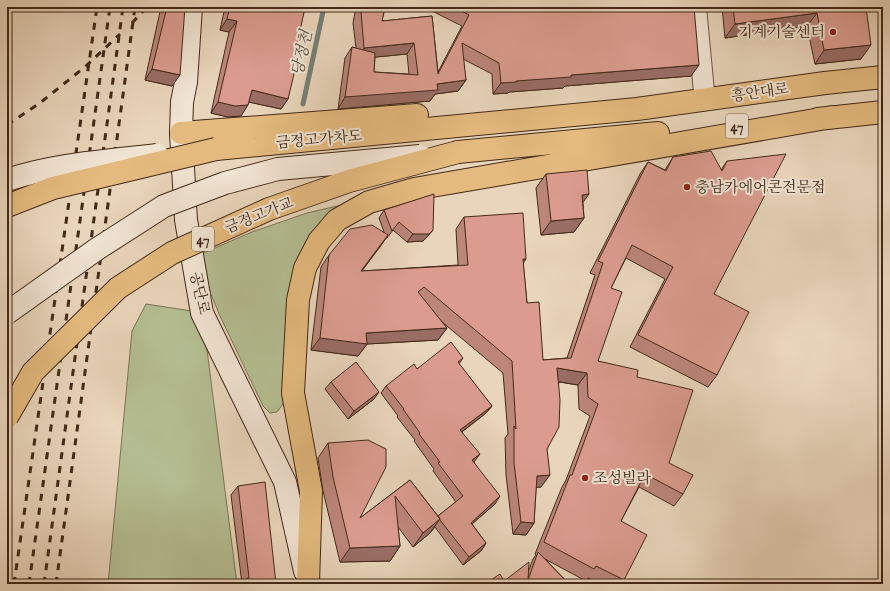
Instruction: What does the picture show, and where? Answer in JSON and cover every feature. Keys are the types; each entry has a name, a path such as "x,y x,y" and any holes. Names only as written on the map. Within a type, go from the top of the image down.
{"main road":[{"name":"흥안대로","path":"637,109 825,83 883,77"},
{"path":"181,133 825,83"},
{"name":"금정고가차도","path":"7,206 53,188 216,148 637,109"},
{"name":"흥안대로","path":"458,152 883,112"},
{"path":"307,583 311,491 293,393 298,300 305,268 319,240 337,220 369,202 414,189 832,117"},
{"name":"금정고가교","path":"7,417 33,372 118,288 172,253 283,204 349,181 458,152"}],"street":[{"name":"공단로","path":"191,7 186,82 182,102 181,133 186,220 202,313 285,482 307,583"},
{"path":"696,7 704,92"},
{"path":"7,180 58,167 216,148"},
{"path":"7,313 96,249 164,206 218,186 278,169 458,152"}],"green space":[{"path":"359,201 289,296 283,404 277,412 270,413 263,406 220,316 206,282 201,254 252,232 307,213"},
{"path":"146,304 192,311 207,350 237,584 108,584 132,331"}],"building":[{"path":"167,7 185,7 180,75 152,69"},
{"path":"230,7 305,8 296,48 300,49 288,99 252,90 248,105 235,106 218,102 237,21 227,19"},
{"path":"362,7 385,7 382,21 432,16 438,74 469,15 454,7 694,7 699,65 571,75 571,77 501,83 499,63 462,43 466,80 437,84 438,90 345,97 352,47 375,53 374,72 418,75 414,43 364,48 361,12"},
{"path":"733,7 866,7 871,45 824,50 817,13 735,24"},
{"path":"711,151 722,171 727,161 786,154 714,294 749,312 717,375 638,335 673,267 632,245 611,288 622,292 598,361 638,370 637,377 693,390 669,463 693,475 683,494 645,474 621,521 647,535 624,580 596,566 594,569 544,542 570,475 572,475 598,404 588,397 587,373 557,368 560,400 559,427 547,449 550,475 537,476 534,523 521,522 514,463 514,426 516,429 512,361 424,287 418,292 447,328 366,333 367,344 320,338 329,255 350,229 372,225 388,235 361,271 468,265 464,217 523,213 526,259 523,259 527,303 539,302 543,360 571,358 603,263 598,261 648,162 666,171 673,157"},
{"path":"587,170 589,194 582,195 584,218 551,221 546,174"},
{"path":"434,194 433,230 429,234 413,234 399,222 392,231 384,210"},
{"path":"451,342 463,358 458,362 492,406 460,430 480,454 472,460 500,496 471,523 486,543 469,557 438,516 463,496 438,463 440,462 419,434 420,433 404,409 386,386 414,364 417,369"},
{"path":"356,362 379,392 354,411 331,382"},
{"path":"368,440 386,449 386,467 360,518 410,480 440,519 423,533 395,496 400,546 350,548 333,477 328,443"},
{"path":"265,482 276,584 249,584 247,578 249,578 238,486"},
{"path":"538,552 569,584 485,584 489,583 488,582 500,574 504,581 529,562 528,580"}],"waterway":[{"name":"당정천","path":"303,104 324,7"}],"railway":[{"path":"14,584 97,7"},
{"path":"29,584 110,7"},
{"path":"44,584 123,7"},
{"path":"56,584 135,7"},
{"path":"132,23 147,7"},
{"path":"7,125 40,103 86,66 120,34"}],"place":[{"name":"기계기술센터","path":"833,32"},
{"name":"충남카에어콘전문점","path":"687,187"},
{"name":"조성빌라","path":"585,478"}]}
